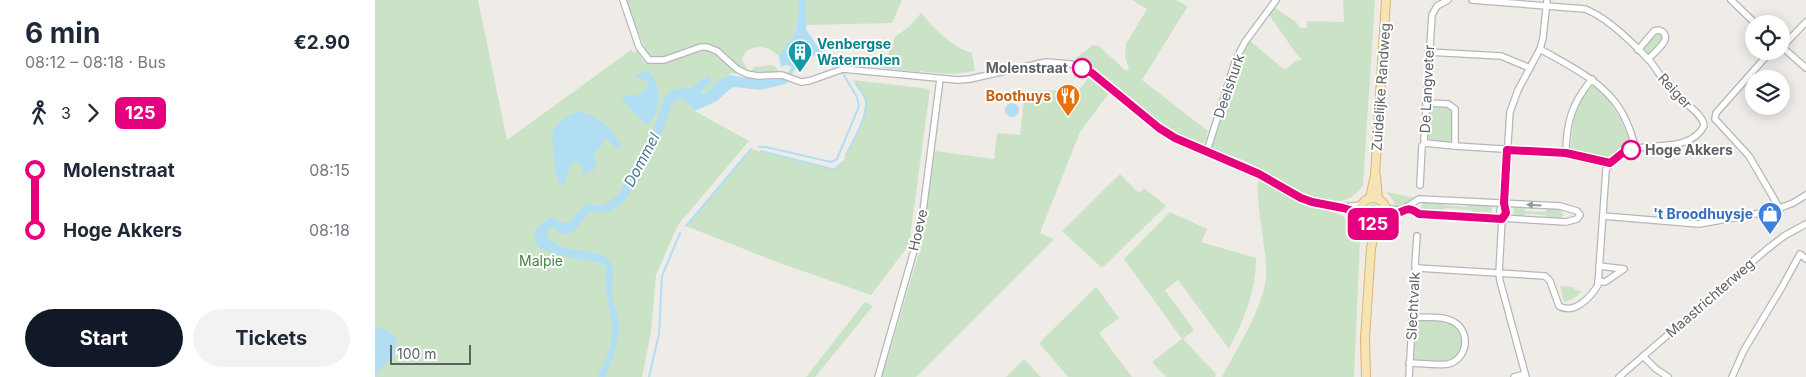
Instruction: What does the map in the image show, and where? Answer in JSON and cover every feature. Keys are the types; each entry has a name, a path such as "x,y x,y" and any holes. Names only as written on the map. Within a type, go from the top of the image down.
{"main road":[{"name":"Zuidelijke Randweg","path":"1370,198 1375,175 1386,0"},
{"name":"Zuidelijke Randweg","path":"1375,175 1378,199"},
{"path":"1365,377 1365,338 1371,248 1377,223 1385,212 1384,204 1378,199 1370,198 1361,209 1362,217 1368,223 1371,248"},
{"path":"1368,223 1377,223"}],"street":[{"path":"623,0 639,47 649,60 664,60 701,47 707,47 717,51 737,69 747,74 789,78 801,82 840,70 940,79 970,79 1046,62 1071,64 1092,73 1159,128 1175,138 1259,174 1301,198 1343,208 1361,209"},
{"name":"Deelshurk","path":"1207,151 1236,59 1245,42 1277,0"},
{"name":"De Langveter","path":"1420,185 1423,146 1425,142 1432,14 1437,6 1448,0"},
{"path":"1472,0 1547,3 1540,50 1518,90 1510,112 1504,203 1506,213 1502,219 1499,273 1525,376 1514,377"},
{"path":"1731,0 1747,15"},
{"name":"Reiger","path":"1547,3 1585,9 1605,20 1648,59 1671,90 1704,121 1703,129 1687,141 1635,149"},
{"path":"1790,38 1806,22"},
{"name":"Reiger","path":"1638,50 1654,31 1664,32 1666,36 1665,41 1648,59"},
{"path":"1417,268 1548,278 1557,303 1565,309 1575,308 1596,289 1606,170 1610,163 1625,151 1635,149 1627,121 1613,100 1592,79 1540,50"},
{"path":"1429,52 1501,56 1529,68"},
{"path":"1790,53 1806,68"},
{"path":"1763,60 1716,113 1715,119 1749,156 1780,209"},
{"name":"Hoeve","path":"878,377 915,247 923,211 940,79"},
{"path":"1566,153 1569,117 1584,89 1592,79"},
{"path":"1426,103 1448,104 1455,110 1455,146"},
{"path":"1425,142 1455,146 1566,153 1610,163"},
{"path":"1603,216 1699,224 1780,209 1806,194"},
{"path":"1385,212 1394,215 1419,198 1566,207 1577,211 1580,215 1577,220 1565,222 1419,214 1416,211 1403,210"},
{"path":"1416,200 1416,211"},
{"name":"Maastrichterweg","path":"1619,377 1766,250 1784,236 1806,224"},
{"name":"Slechtvalk","path":"1409,377 1415,270 1417,268 1415,266 1417,236"},
{"path":"1732,377 1743,350 1800,254 1806,259"},
{"path":"1598,281 1605,282 1624,268 1599,266"},
{"path":"1409,363 1451,363 1461,355 1465,343 1461,328 1451,320 1412,317"},
{"path":"1643,356 1656,369 1668,377"}],"green space":[{"name":"Malpie","path":"375,0 478,0 507,140 631,50 634,53 637,51 645,63 702,49 713,51 736,71 736,74 730,73 730,75 720,80 705,93 702,92 703,80 690,89 676,89 695,111 749,141 678,225 656,275 651,332 642,377 375,377"},
{"path":"624,0 799,0 798,21 793,37 779,56 770,50 760,47 749,50 742,60 748,70 745,71 711,46 664,58 649,57"},
{"path":"806,0 902,0 892,23 806,25"},
{"path":"1132,0 1176,0 1188,6 1142,80 1208,131 1206,140 1202,144 1164,129 1076,63 1076,58 1093,45 1099,46 1126,71 1129,68 1125,57 1126,44 1147,9"},
{"path":"1343,0 1375,0 1363,185 1352,196 1339,201 1324,200 1308,195 1236,157 1211,149 1249,40 1285,70 1295,61 1302,60 1269,15 1275,8 1296,22 1300,28 1307,28 1307,21 1344,22"},
{"path":"921,13 950,42 972,53 975,71 954,74 883,68 895,37 910,26"},
{"path":"1656,33 1664,36 1663,41 1650,54 1644,53 1643,47"},
{"path":"772,65 778,71 776,73 756,74 751,72 754,67"},
{"path":"1088,78 1109,93 1080,132 1040,233 1054,239 916,377 882,377 922,242 935,151 994,159 997,133 1020,135 1025,91 1079,90"},
{"path":"853,80 930,89 909,245 871,295 774,261 686,226 751,149 835,169 843,162 866,106 865,97"},
{"path":"1595,84 1616,112 1631,143 1627,148 1608,160 1571,149 1573,122 1578,105"},
{"path":"1430,105 1447,105 1452,110 1451,140 1448,142 1428,139"},
{"path":"1120,174 1139,193 1144,188 1166,206 1102,268 1062,231"},
{"path":"1259,180 1269,183 1292,198 1342,216 1351,221 1357,228 1360,239 1354,377 1222,377 1254,317 1266,279 1258,198"},
{"path":"1386,192 1415,198 1405,206 1396,209 1394,201"},
{"path":"1422,200 1445,201 1442,205 1467,207 1471,203 1492,205 1491,216 1469,215 1472,210 1445,208 1441,213 1421,212"},
{"path":"1370,204 1376,204 1380,211 1376,218 1370,218 1366,214 1366,208"},
{"path":"1514,206 1526,206 1524,211 1545,212 1548,208 1559,209 1563,216 1558,220 1544,219 1546,215 1526,214 1522,218 1513,217"},
{"path":"1170,212 1207,229 1201,242 1256,258 1254,282 1248,305 1229,349 1178,280 1165,290 1194,330 1183,339 1216,374 1215,377 1166,377 1152,362 1182,339 1124,259"},
{"path":"1560,286 1574,287 1575,290 1582,291 1573,299 1564,302"},
{"path":"1096,287 1119,318 1099,333 1132,377 1068,377 1039,343"},
{"path":"865,302 873,306 815,377 806,377"},
{"path":"1418,319 1442,321 1454,326 1458,330 1461,340 1460,350 1457,354 1448,360 1427,361 1413,359 1415,321"},
{"path":"1024,359 1041,377 1006,377"}],"water":[{"name":"Dommel","path":"799,0 806,0 806,29 820,50 842,66 836,68 814,55 809,55 795,69 786,84 760,90 734,87 717,101 695,111 684,99 676,100 671,107 660,138 653,147 625,201 605,213 590,212 577,228 569,233 559,232 553,227 547,231 548,238 562,247 598,254 609,260 612,265 612,296 619,321 618,338 614,355 605,377 597,377 608,355 611,344 612,323 605,287 606,267 601,263 558,255 543,250 537,245 535,240 536,228 551,217 568,223 586,204 600,206 618,195 653,132 665,96 673,90 680,88 690,89 699,81 709,76 711,83 702,90 703,94 719,80 730,75 760,80 784,79 792,67 787,65 781,67 779,56 795,32"},
{"path":"646,70 655,81 659,97 656,113 647,124 632,111 621,94 632,96 648,88 648,83 634,77"},
{"path":"1009,103 1015,103 1019,110 1015,117 1009,117 1005,113 1005,107"},
{"path":"577,112 590,115 603,122 621,144 620,148 617,149 607,139 604,139 594,154 596,161 594,171 588,171 585,174 580,163 573,162 565,182 560,186 555,171 552,134 561,120"},
{"path":"375,328 384,329 396,337 395,355 375,377"}],"waterway":[{"path":"759,147 831,162 837,159 859,106 857,97 839,67"},
{"path":"846,155 864,116 866,102 856,84"},
{"path":"686,226 751,149"},
{"path":"761,151 832,169 835,169 843,162"},
{"path":"649,377 659,334 662,276 680,233"}],"bus line":[{"name":"125","path":"1082,68 1092,73 1159,128 1175,138 1259,174 1301,198 1360,213 1371,224 1377,223 1385,216 1394,215 1405,209 1413,210 1419,214 1502,219 1506,213 1504,203 1507,150 1566,153 1610,163 1625,151 1631,150"}],"place":[{"name":"Molenstraat","path":"1082,68"},
{"name":"Venbergse Watermolen","path":"800,73"},
{"name":"Boothuys","path":"1068,117"},
{"name":"Hoge Akkers","path":"1631,150"},
{"name":"'t Broodhuysje","path":"1770,235"}]}
